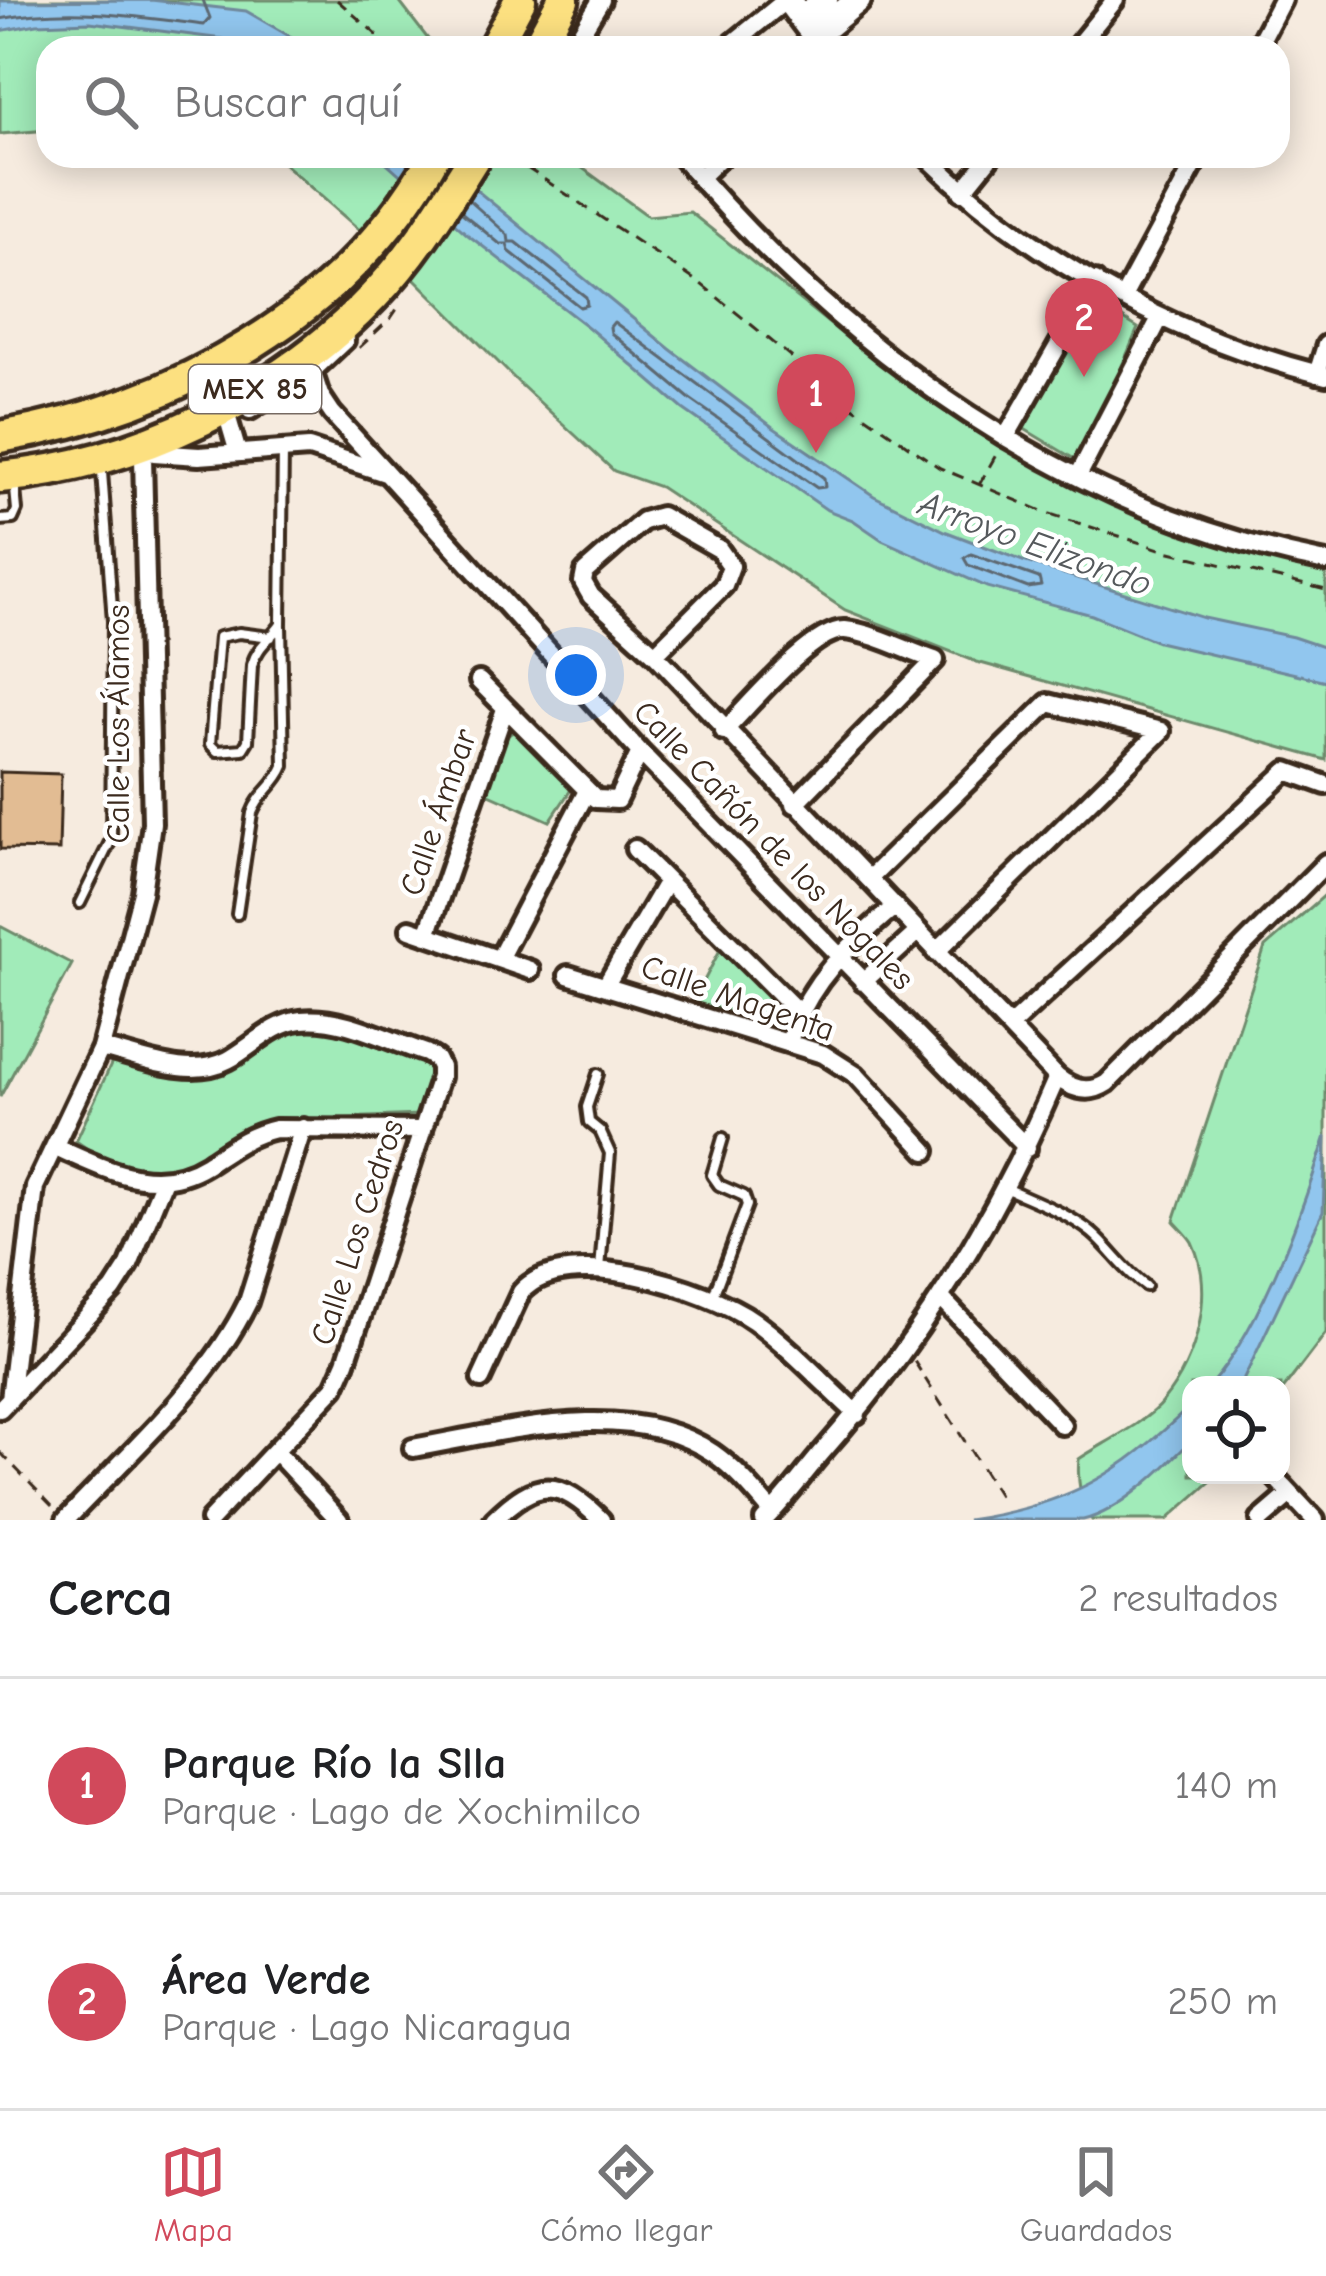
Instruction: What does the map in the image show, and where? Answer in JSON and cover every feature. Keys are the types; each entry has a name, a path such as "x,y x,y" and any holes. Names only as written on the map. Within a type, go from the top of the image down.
{"highway":[{"path":"500,36 520,0"},
{"path":"544,36 563,0"},
{"name":"MEX 85","path":"0,437 135,404 224,361 319,295 357,261 405,206 427,168"},
{"name":"MEX 85","path":"5,486 142,444 212,413 298,361 372,299 410,256 467,168"}],"street":[{"path":"584,36 601,0"},
{"path":"803,20 825,0"},
{"path":"760,36 858,0"},
{"path":"1086,36 1115,0"},
{"path":"1262,36 1282,0"},
{"path":"691,168 776,261 886,358 942,399 1078,476 1186,524 1326,562"},
{"path":"699,178 709,168"},
{"path":"938,168 962,192 1095,281 1160,318 1322,375 1326,344"},
{"path":"962,192 981,168"},
{"path":"1123,297 1193,168"},
{"path":"1006,436 1095,281"},
{"path":"5,486 102,472 229,422 312,371 347,338 372,299"},
{"path":"1078,476 1160,318"},
{"name":"Calle Cañón de los Nogales","path":"312,371 332,413 640,752 1028,1148"},
{"path":"229,422 238,453"},
{"name":"Calle Cañón de los Nogales","path":"149,456 284,448 329,453 385,473"},
{"name":"Calle Los Álamos","path":"5,1404 34,1187 101,1048 142,893 152,823 149,456"},
{"path":"655,654 724,584 731,566 719,549 661,516 643,521 585,572 583,582 591,596 655,654 1066,1085 1085,1090 1107,1083 1326,863"},
{"path":"724,731 827,633 850,631 935,660 796,804"},
{"path":"478,681 586,793 602,801 615,801 640,752"},
{"path":"869,879 1048,703 1161,731 936,952"},
{"name":"Calle Ámbar","path":"499,959 418,932 505,709"},
{"path":"1010,1026 1287,771 1326,785"},
{"path":"530,970 499,959 586,793"},
{"path":"635,849 799,1013"},
{"path":"606,985 667,881"},
{"path":"789,1041 799,1013 837,956 894,907"},
{"path":"863,982 917,932"},
{"name":"Calle Magenta","path":"568,975 823,1054 856,1075 926,1151"},
{"name":"Calle Los Cedros","path":"101,1048 178,1066 214,1066 289,1022 305,1019 326,1021 436,1059 440,1077 334,1387 210,1520"},
{"path":"413,1448 536,1424 595,1423 655,1430 713,1453 740,1475 768,1516 907,1349 1028,1148 1057,1077"},
{"path":"55,1147 127,1177 164,1180 201,1168 256,1133 303,1128 423,1130"},
{"path":"65,1520 202,1375 236,1328 303,1128"},
{"path":"5,1404 113,1290 129,1265 164,1180"},
{"path":"481,1379 520,1292 529,1282 562,1272 600,1270 712,1298 753,1321 857,1414"},
{"path":"940,1298 1062,1425"},
{"path":"276,1452 339,1520"},
{"path":"1280,1484 1315,1520"},
{"path":"494,1520 514,1501 548,1487 574,1494 601,1520"},
{"path":"1260,1520 1289,1495"}],"lane":[{"path":"237,914 252,813 258,798 277,783 284,766 284,448"},
{"path":"80,903 111,840 112,621 102,472"},
{"path":"0,520 13,519 17,510 5,486"},
{"path":"271,637 239,633 219,637 210,744 217,751 243,749 248,741 255,653 271,637 281,623"},
{"path":"598,1074 587,1107 589,1122 600,1131 610,1154 600,1270"},
{"path":"712,1298 747,1205 744,1196 719,1185 712,1175 723,1138"},
{"path":"1005,1188 1083,1226 1120,1267 1145,1286"}],"path":[{"path":"337,0 378,36"},
{"path":"527,168 701,284 853,407 940,469 1044,512 1166,550 1326,590"},
{"path":"979,485 1006,436"},
{"path":"907,1349 1000,1497"},
{"path":"0,1452 65,1520"}],"green space":[{"path":"0,0 398,0 426,36 36,36 36,131 0,134"},
{"path":"289,168 582,168 648,216 690,212 867,354 965,414 1146,507 1326,553 1326,760 977,662 845,610 660,487 614,471 412,276"},
{"path":"1096,301 1138,328 1081,463 1021,427"},
{"path":"517,729 572,788 550,821 485,792 504,738"},
{"path":"1326,894 1326,1333 1290,1380 1290,1376 1182,1376 1182,1484 1208,1484 1167,1520 1092,1520 1080,1491 1079,1459 1156,1409 1175,1385 1193,1346 1202,1304 1199,1262 1192,1242 1174,1221 1265,947"},
{"path":"0,926 72,964 0,1097"},
{"path":"721,948 788,1011 782,1025 693,1002"},
{"path":"298,1025 326,1027 431,1065 420,1115 265,1121 186,1167 150,1174 111,1165 76,1141 114,1058 176,1075 223,1073"}],"water":[{"path":"151,0 246,11 289,36 200,36 90,22 0,31 0,1"},
{"path":"393,168 450,168 670,349 874,496 947,532 1023,561 1204,618 1326,648 1326,681 1158,642 1092,615 987,587 882,540 853,520 827,510 683,409 589,328 468,235"},
{"path":"1326,1136 1323,1212 1245,1376 1217,1376 1263,1300 1293,1232"},
{"path":"1182,1414 1182,1449 1141,1487 1097,1515 1083,1520 967,1520 1034,1506 1090,1484"}],"building":[{"path":"0,772 61,774 59,850 0,849"}],"place":[{"name":"Área Verde","path":"1084,377"},
{"name":"Parque Río la Slla","path":"816,453"}],"water label":[{"name":"Arroyo Elizondo","path":"1035,544"}]}
